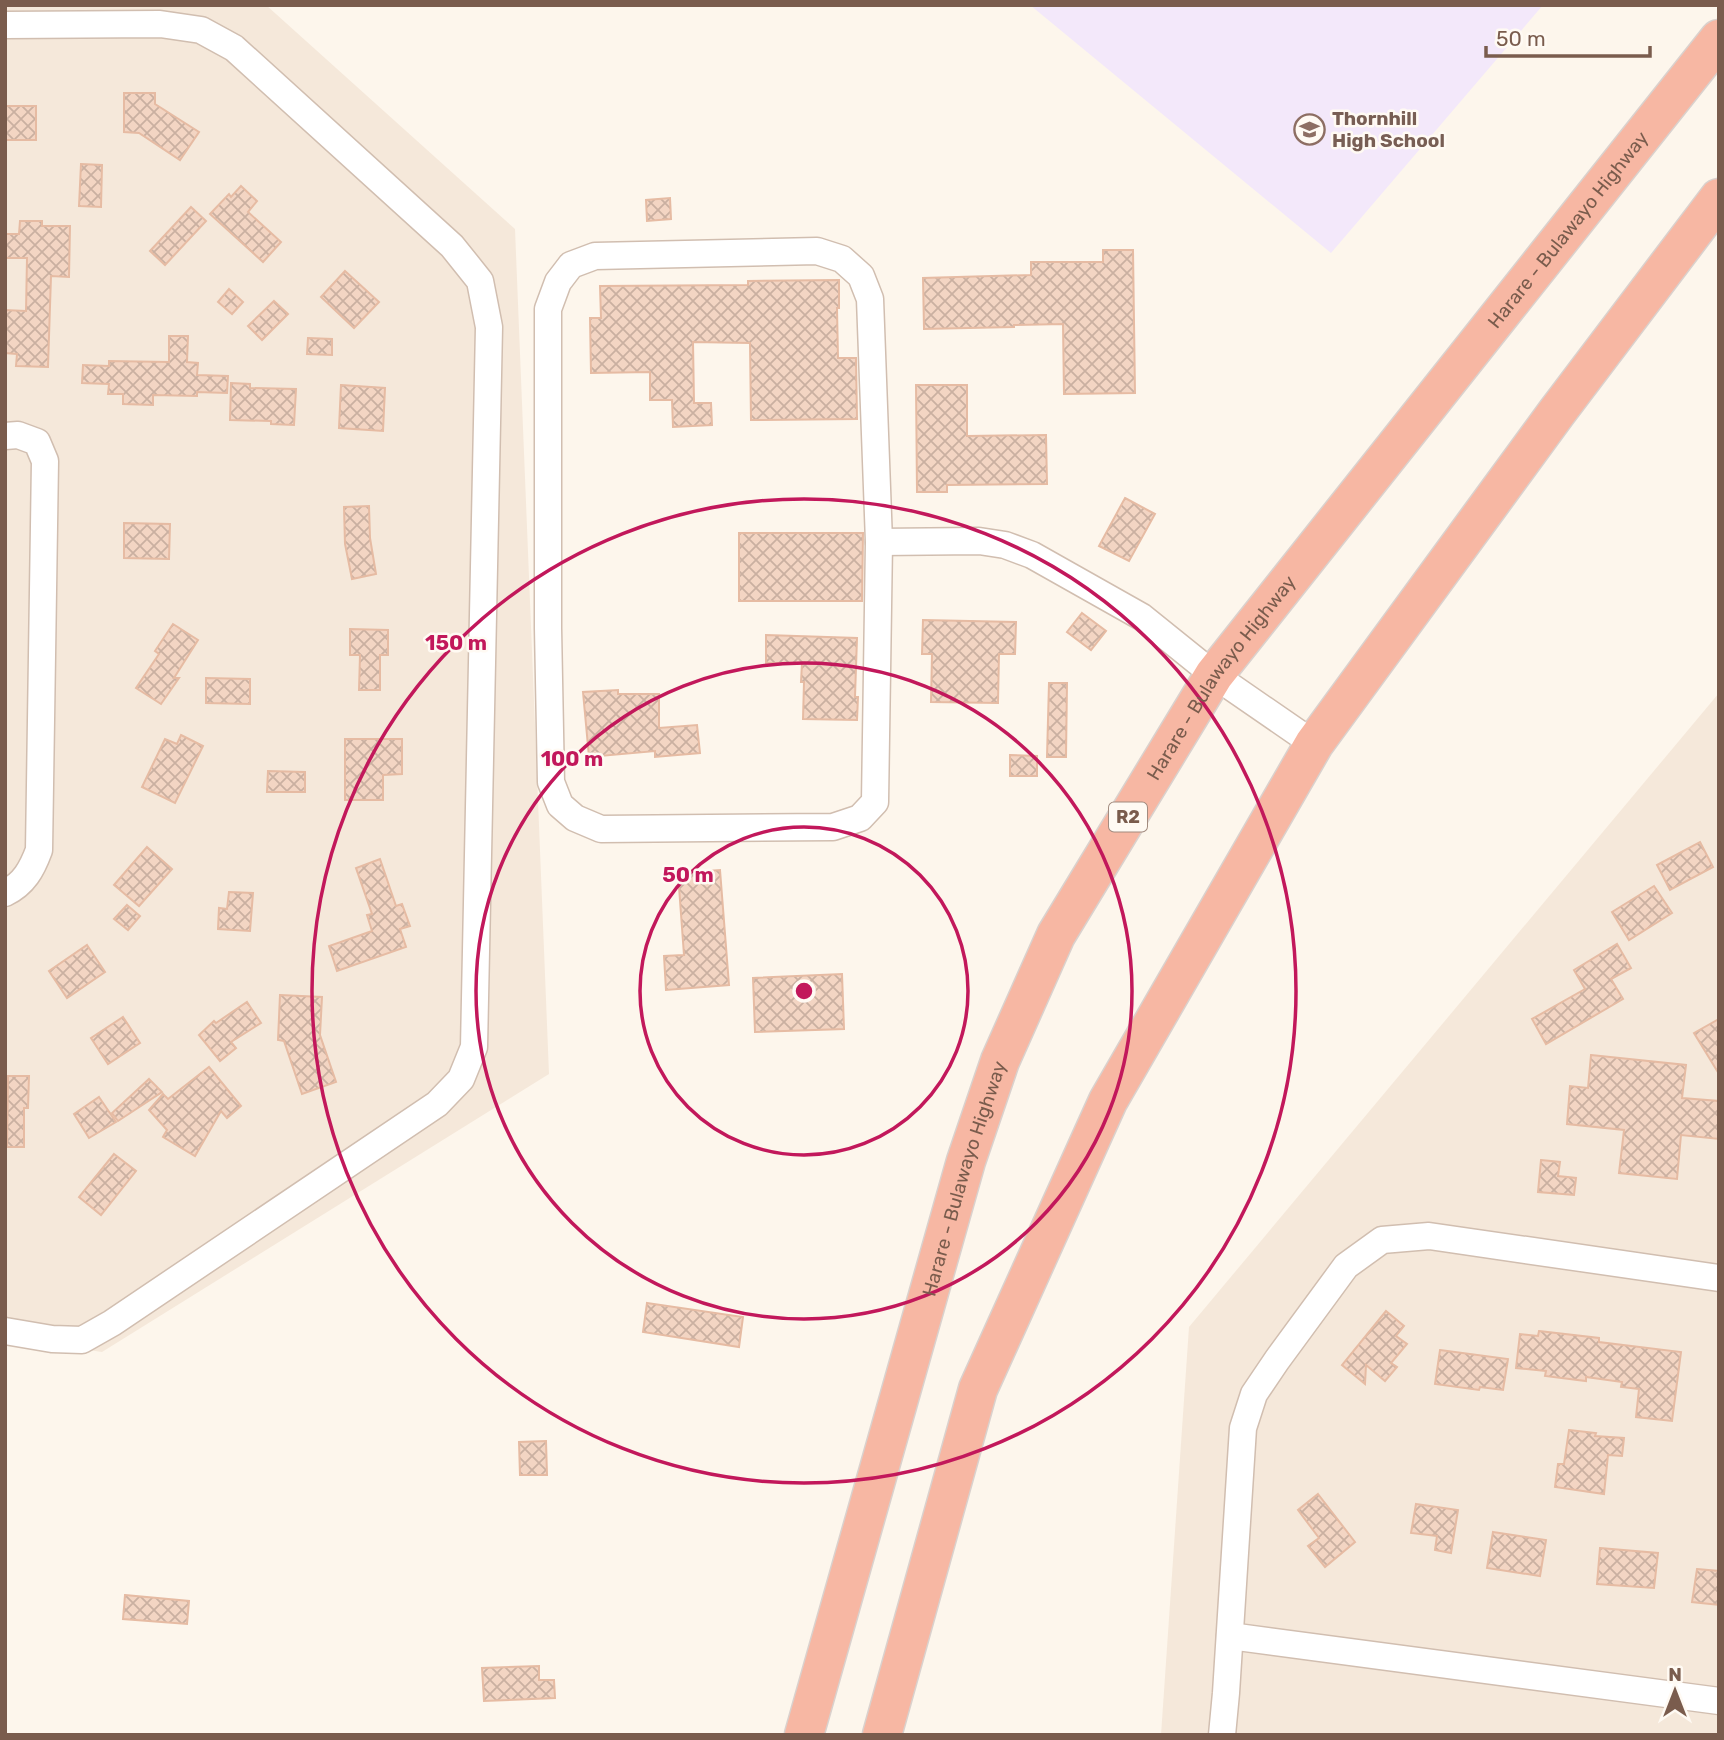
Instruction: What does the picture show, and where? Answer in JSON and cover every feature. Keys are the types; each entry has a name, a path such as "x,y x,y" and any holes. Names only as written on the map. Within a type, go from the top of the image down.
{"highway":[{"name":"Harare - Bulawayo Highway","path":"804,1735 966,1161 1000,1061 1056,935 1214,675 1719,39"},
{"path":"882,1735 978,1389 1108,1101 1314,744 1557,412 1719,198"}],"street":[{"path":"5,25 160,24 201,30 233,48 452,246 480,281 489,327 474,1046 461,1079 438,1104 112,1323 82,1340 52,1339 5,1331"},
{"path":"817,251 842,259 861,276 870,299 879,542 875,802 860,818 833,827 601,829 575,818 560,805 551,782 548,309 558,282 571,265 595,256 817,251"},
{"path":"5,436 18,435 37,442 45,461 39,850 32,870 15,888 5,893"},
{"path":"879,542 979,541 1005,545 1032,555 1142,617 1214,675 1314,744"},
{"path":"1222,1735 1243,1427 1254,1395 1276,1360 1346,1266 1382,1241 1429,1237 1719,1278"},
{"path":"1230,1636 1719,1701"}],"shaded area":[{"path":"5,5 266,5 515,229 549,1074 102,1352 5,1338"},
{"name":"Thornhill High School","path":"1030,5 1543,5 1331,253"},
{"path":"1719,693 1719,1735 1161,1735 1189,1327"}],"building":[{"path":"124,93 155,93 155,104 199,132 180,160 139,133 124,132"},
{"path":"5,106 36,106 36,140 5,140"},
{"path":"81,164 102,165 101,207 79,206"},
{"path":"241,186 257,201 248,212 281,242 263,262 210,214 229,194 231,197"},
{"path":"670,198 671,219 647,221 646,200"},
{"path":"191,207 206,221 165,265 150,251"},
{"path":"20,221 42,221 42,226 70,226 69,277 51,276 48,367 16,366 17,354 5,353 5,310 26,311 27,258 5,258 5,234 19,234"},
{"path":"1103,250 1133,250 1135,393 1064,394 1063,324 924,329 923,278 1031,275 1031,262 1103,262"},
{"path":"345,271 379,302 354,328 321,297"},
{"path":"839,280 838,358 856,358 857,419 751,420 750,343 693,342 694,403 711,403 712,425 673,427 672,400 650,400 650,372 591,373 590,318 601,318 600,286 748,285 748,281"},
{"path":"229,289 243,302 232,314 218,302"},
{"path":"274,301 288,314 262,340 248,326"},
{"path":"169,336 188,336 187,362 198,363 197,375 228,376 227,393 197,392 197,396 153,395 153,405 123,404 123,394 108,394 109,384 82,383 83,365 109,366 109,361 169,362"},
{"path":"308,338 332,339 332,355 307,354"},
{"path":"231,383 250,384 250,388 296,389 294,425 271,424 271,421 230,420"},
{"path":"341,385 385,388 383,431 339,428"},
{"path":"916,385 967,385 967,436 1046,435 1047,484 947,485 947,492 917,492"},
{"path":"1125,498 1155,514 1129,561 1099,546"},
{"path":"369,506 370,538 376,574 352,579 345,544 344,507"},
{"path":"124,523 170,524 169,559 124,558"},
{"path":"739,533 863,533 862,601 739,601"},
{"path":"1082,613 1106,631 1091,650 1067,632"},
{"path":"923,620 1016,622 1015,654 999,654 998,703 931,702 932,654 922,654"},
{"path":"173,624 198,640 174,678 179,678 161,704 136,688 159,654 155,651"},
{"path":"350,629 388,630 388,655 380,655 380,690 359,690 360,655 350,655"},
{"path":"766,635 857,638 857,720 803,719 802,663 766,663"},
{"path":"206,678 250,679 250,704 206,703"},
{"path":"1049,683 1067,683 1066,757 1047,757"},
{"path":"618,690 618,694 659,694 659,728 697,725 700,753 655,757 655,751 589,757 583,692"},
{"path":"181,735 203,746 175,803 142,787 165,739 177,744"},
{"path":"345,739 402,739 402,774 383,775 383,800 345,800"},
{"path":"1010,755 1037,756 1037,776 1010,776"},
{"path":"268,771 305,772 305,792 267,792"},
{"path":"1700,842 1713,867 1670,890 1657,865"},
{"path":"147,847 172,869 139,906 114,885"},
{"path":"380,859 396,906 402,904 410,926 400,929 406,947 337,971 329,946 372,931 367,915 372,914 356,868"},
{"path":"720,870 729,985 666,990 664,956 684,955 678,873"},
{"path":"1654,886 1672,913 1629,940 1612,912"},
{"path":"229,892 253,893 250,931 218,929 219,908 227,909"},
{"path":"127,905 140,916 128,930 114,919"},
{"path":"1617,944 1631,968 1611,979 1623,999 1546,1044 1532,1019 1585,989 1574,970"},
{"path":"87,945 105,972 67,998 49,971"},
{"path":"842,974 844,1029 755,1032 753,978"},
{"path":"280,995 322,997 320,1035 336,1082 302,1094 284,1041 278,1040"},
{"path":"247,1002 261,1023 231,1042 236,1048 220,1061 199,1035 214,1021 216,1023"},
{"path":"123,1017 140,1043 108,1064 91,1038"},
{"path":"1719,1019 1719,1074 1694,1033"},
{"path":"1591,1055 1686,1065 1682,1098 1719,1101 1719,1139 1681,1135 1677,1179 1619,1173 1624,1130 1567,1124 1570,1086 1588,1088"},
{"path":"209,1067 241,1106 227,1118 221,1111 195,1156 163,1137 167,1130 149,1110 163,1094 168,1099"},
{"path":"8,1076 29,1076 28,1108 24,1108 24,1147 7,1147"},
{"path":"149,1079 162,1092 118,1121 112,1113"},
{"path":"99,1097 116,1122 89,1138 74,1114"},
{"path":"114,1154 136,1171 101,1215 79,1197"},
{"path":"1541,1160 1560,1162 1558,1176 1576,1178 1574,1195 1538,1192"},
{"path":"647,1303 743,1317 739,1347 643,1332"},
{"path":"1386,1311 1404,1326 1396,1336 1407,1344 1391,1363 1397,1367 1385,1381 1366,1365 1365,1384 1342,1365"},
{"path":"1539,1331 1599,1338 1599,1342 1681,1352 1672,1421 1636,1417 1639,1389 1621,1387 1622,1382 1586,1377 1586,1381 1545,1376 1546,1371 1516,1368 1520,1334 1538,1336"},
{"path":"1440,1350 1508,1359 1503,1390 1480,1387 1479,1390 1435,1384"},
{"path":"1569,1430 1596,1433 1595,1436 1624,1438 1622,1456 1608,1455 1604,1494 1555,1487 1558,1464 1564,1464"},
{"path":"546,1441 547,1475 520,1475 519,1442"},
{"path":"1318,1494 1355,1542 1325,1567 1308,1546 1319,1538 1298,1510"},
{"path":"1416,1504 1458,1510 1451,1553 1435,1550 1437,1536 1411,1533"},
{"path":"1493,1532 1546,1540 1540,1576 1487,1568"},
{"path":"1600,1548 1658,1553 1654,1588 1597,1584"},
{"path":"1697,1569 1719,1571 1719,1605 1692,1602"},
{"path":"125,1595 189,1601 187,1624 123,1619"},
{"path":"539,1666 539,1680 554,1680 555,1698 484,1701 482,1668"}],"place":[{"name":"Thornhill High School","path":"1309,129"}]}
